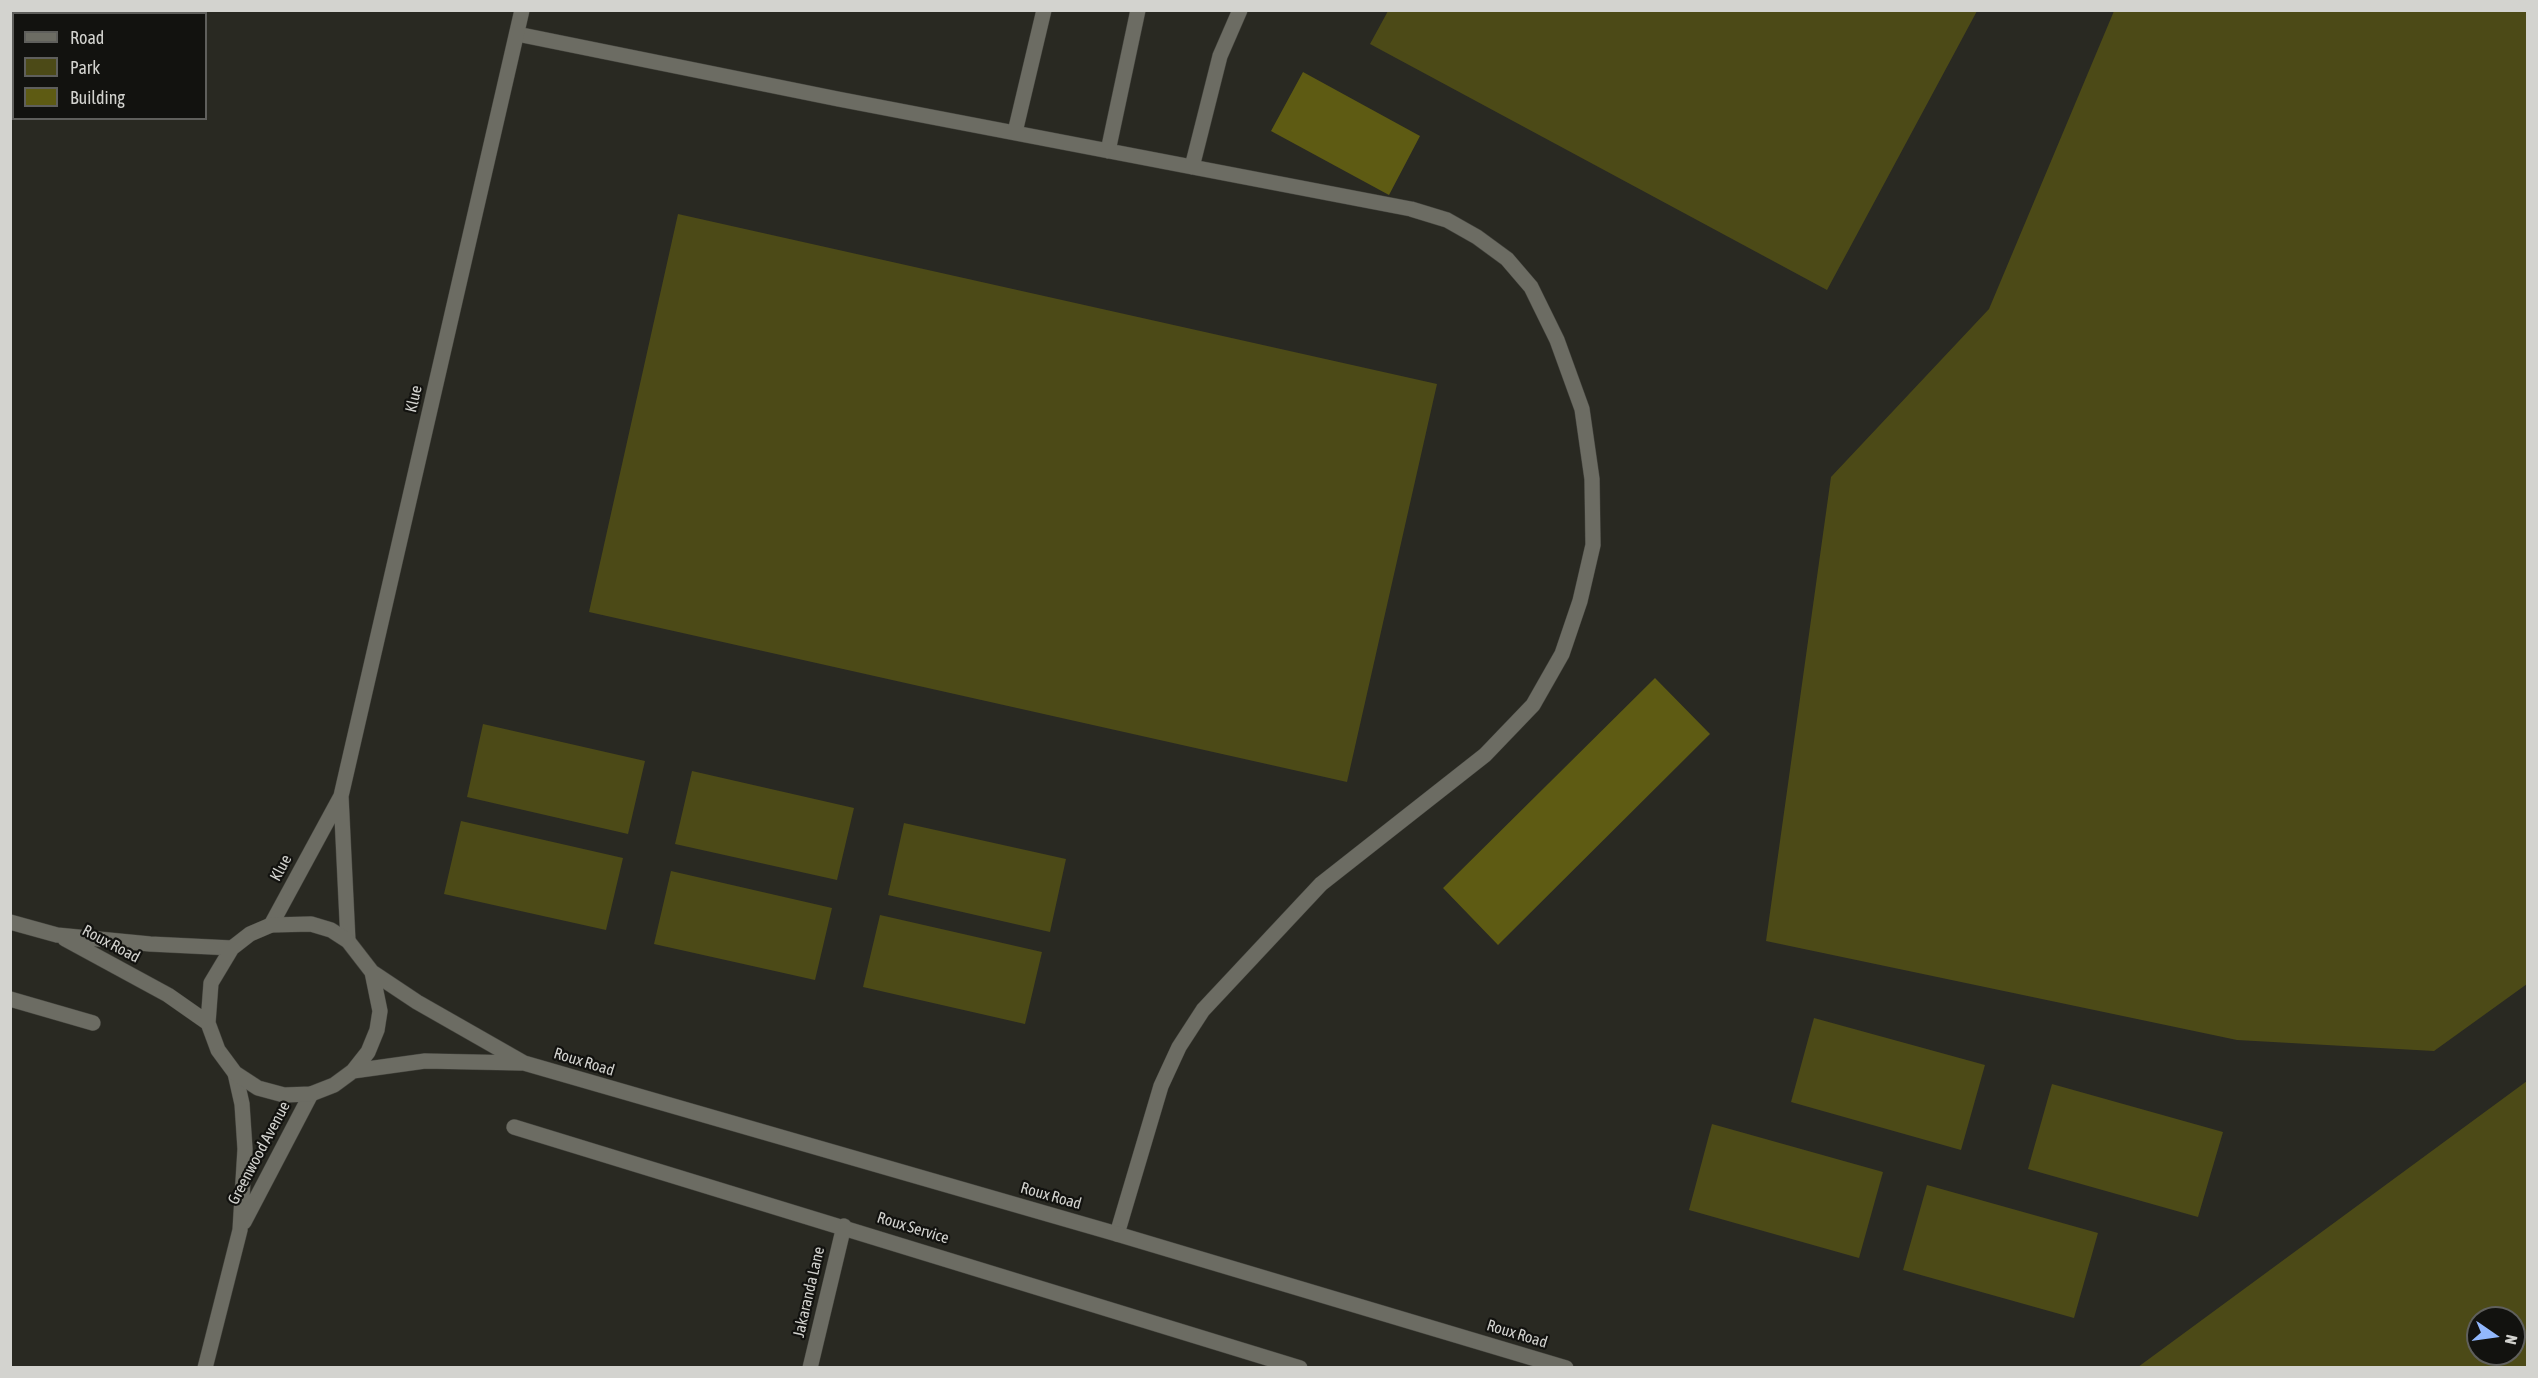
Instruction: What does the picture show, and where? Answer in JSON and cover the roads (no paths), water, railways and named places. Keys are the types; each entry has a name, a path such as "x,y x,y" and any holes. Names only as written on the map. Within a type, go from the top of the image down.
{"street":[{"name":"Klue","path":"271,925 340,796 522,10"},
{"path":"1015,132 1044,10"},
{"path":"1108,151 1138,10"},
{"path":"1192,167 1220,56 1240,10"},
{"path":"517,34 1411,209 1447,220 1507,259 1531,287 1557,340 1582,409 1592,478 1593,545 1580,601 1562,654 1533,705 1485,756 1321,884 1203,1010 1179,1047 1161,1086 1117,1234"},
{"name":"Klue","path":"340,796 348,941"},
{"name":"Roux Road","path":"10,922 57,935 150,944 232,948"},
{"path":"311,924 331,930 348,941 372,972 380,1011 377,1030 368,1052 353,1071 333,1085 311,1094 284,1095 258,1088 235,1073 218,1050 208,1023 211,982 232,948 250,934 271,925 311,924"},
{"name":"Roux Road","path":"57,935 168,996 208,1023"},
{"name":"Roux Road","path":"372,972 451,1023 524,1063 1117,1234 1566,1368"},
{"path":"10,999 93,1023"},
{"name":"Roux Road","path":"353,1071 425,1061 524,1063"},
{"name":"Greenwood Avenue","path":"205,1368 240,1230 245,1149 242,1104 235,1073"},
{"name":"Greenwood Avenue","path":"240,1230 311,1094"},
{"name":"Roux Service","path":"514,1127 844,1226 1299,1368"},
{"name":"Jakaranda Lane","path":"810,1368 844,1226"}]}
